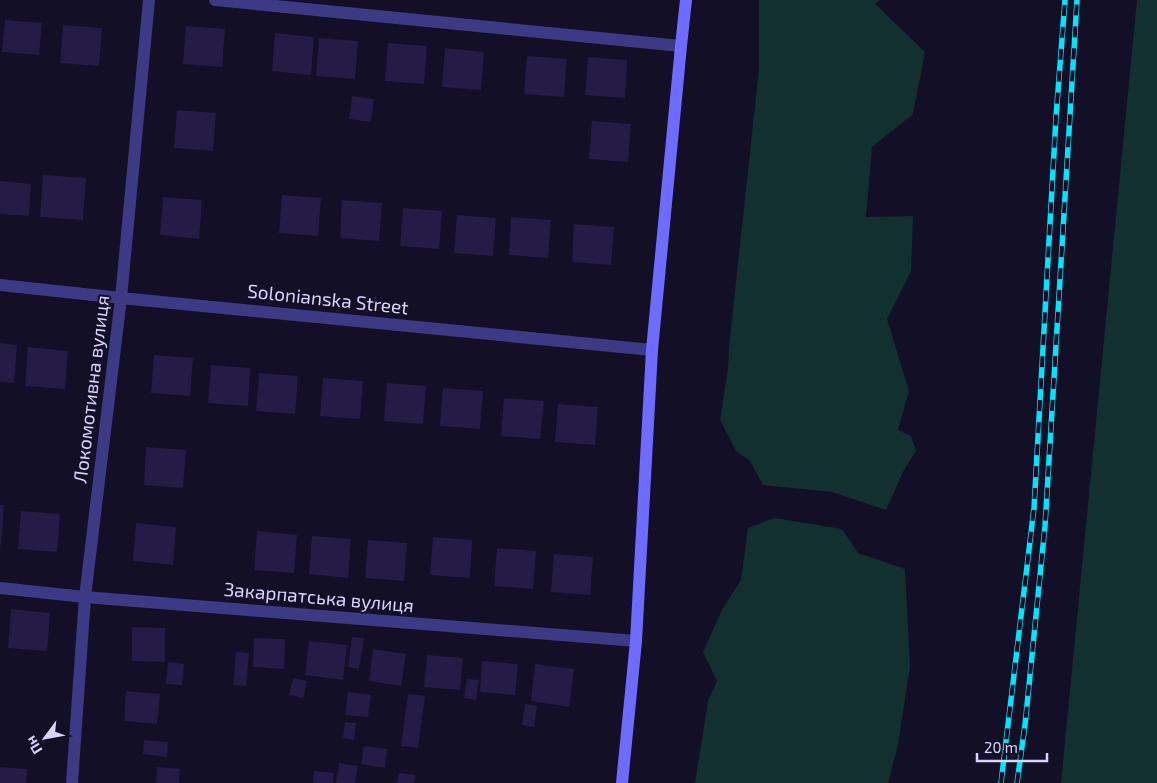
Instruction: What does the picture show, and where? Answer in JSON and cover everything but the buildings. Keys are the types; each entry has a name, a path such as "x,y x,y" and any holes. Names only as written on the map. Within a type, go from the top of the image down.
{"street":[{"name":"Локомотивна вулиця","path":"72,783 85,597 121,298 149,0"},
{"path":"214,0 681,46"},
{"path":"622,783 636,641 652,350 686,0"},
{"name":"Solonianska Street","path":"0,285 652,350"},
{"name":"Закарпатська вулиця","path":"0,588 85,597 636,641"}],"green space":[{"path":"759,0 880,0 875,4 925,52 913,114 872,147 866,217 913,216 911,271 887,319 909,391 898,430 911,436 916,451 904,470 886,510 832,492 763,485 750,461 736,451 720,420 728,369 759,69"},
{"path":"1137,0 1157,0 1157,783 1061,783"},
{"path":"775,518 842,529 858,553 905,569 910,666 898,745 888,783 695,783 708,701 717,681 703,652 723,608 741,580 748,528"}],"railway":[{"path":"1001,783 1034,508 1056,117 1065,0"},
{"path":"1017,783 1025,725 1045,526 1077,0"}]}
